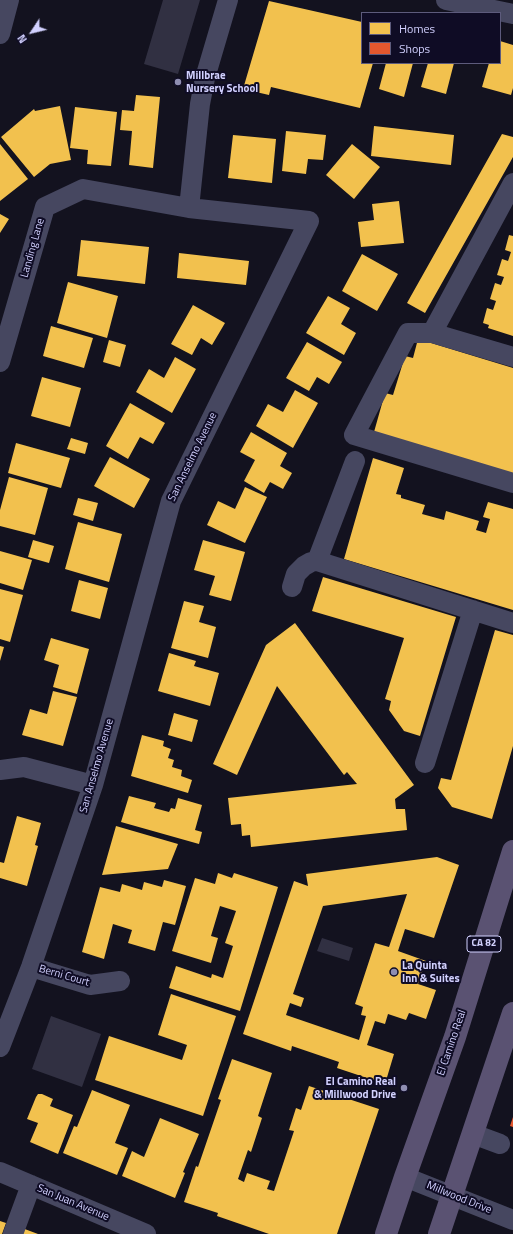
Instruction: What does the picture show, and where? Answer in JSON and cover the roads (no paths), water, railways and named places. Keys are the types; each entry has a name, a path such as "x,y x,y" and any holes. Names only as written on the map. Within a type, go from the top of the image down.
{"main road":[{"name":"El Camino Real","path":"386,1234 455,1037 513,851"},
{"path":"439,1234 513,1013"}],"street":[{"path":"0,34 10,0"},
{"path":"189,208 200,104 205,78 228,0"},
{"path":"446,0 513,14"},
{"path":"432,333 513,183"},
{"name":"Landing Lane","path":"0,362 45,207 83,189 189,208"},
{"name":"San Anselmo Avenue","path":"0,1047 31,967 93,785 171,501 309,221 189,208"},
{"path":"513,357 432,333 408,333 354,435 513,483"},
{"path":"317,561 355,461"},
{"path":"292,587 296,574 304,566 311,562 317,561 513,623"},
{"path":"425,763 473,610"},
{"path":"0,770 24,767 93,785"},
{"name":"Berni Court","path":"31,967 90,985 120,981"},
{"path":"473,1134 500,1144"},
{"name":"San Juan Avenue","path":"0,1172 146,1234"},
{"name":"Millwood Drive","path":"405,1177 513,1220"},
{"path":"13,1234 31,1185"}],"place":[{"name":"Millbrae Nursery School","path":"178,82"},
{"name":"La Quinta Inn & Suites","path":"394,972"},
{"name":"El Camino Real & Millwood Drive","path":"404,1088"}]}
